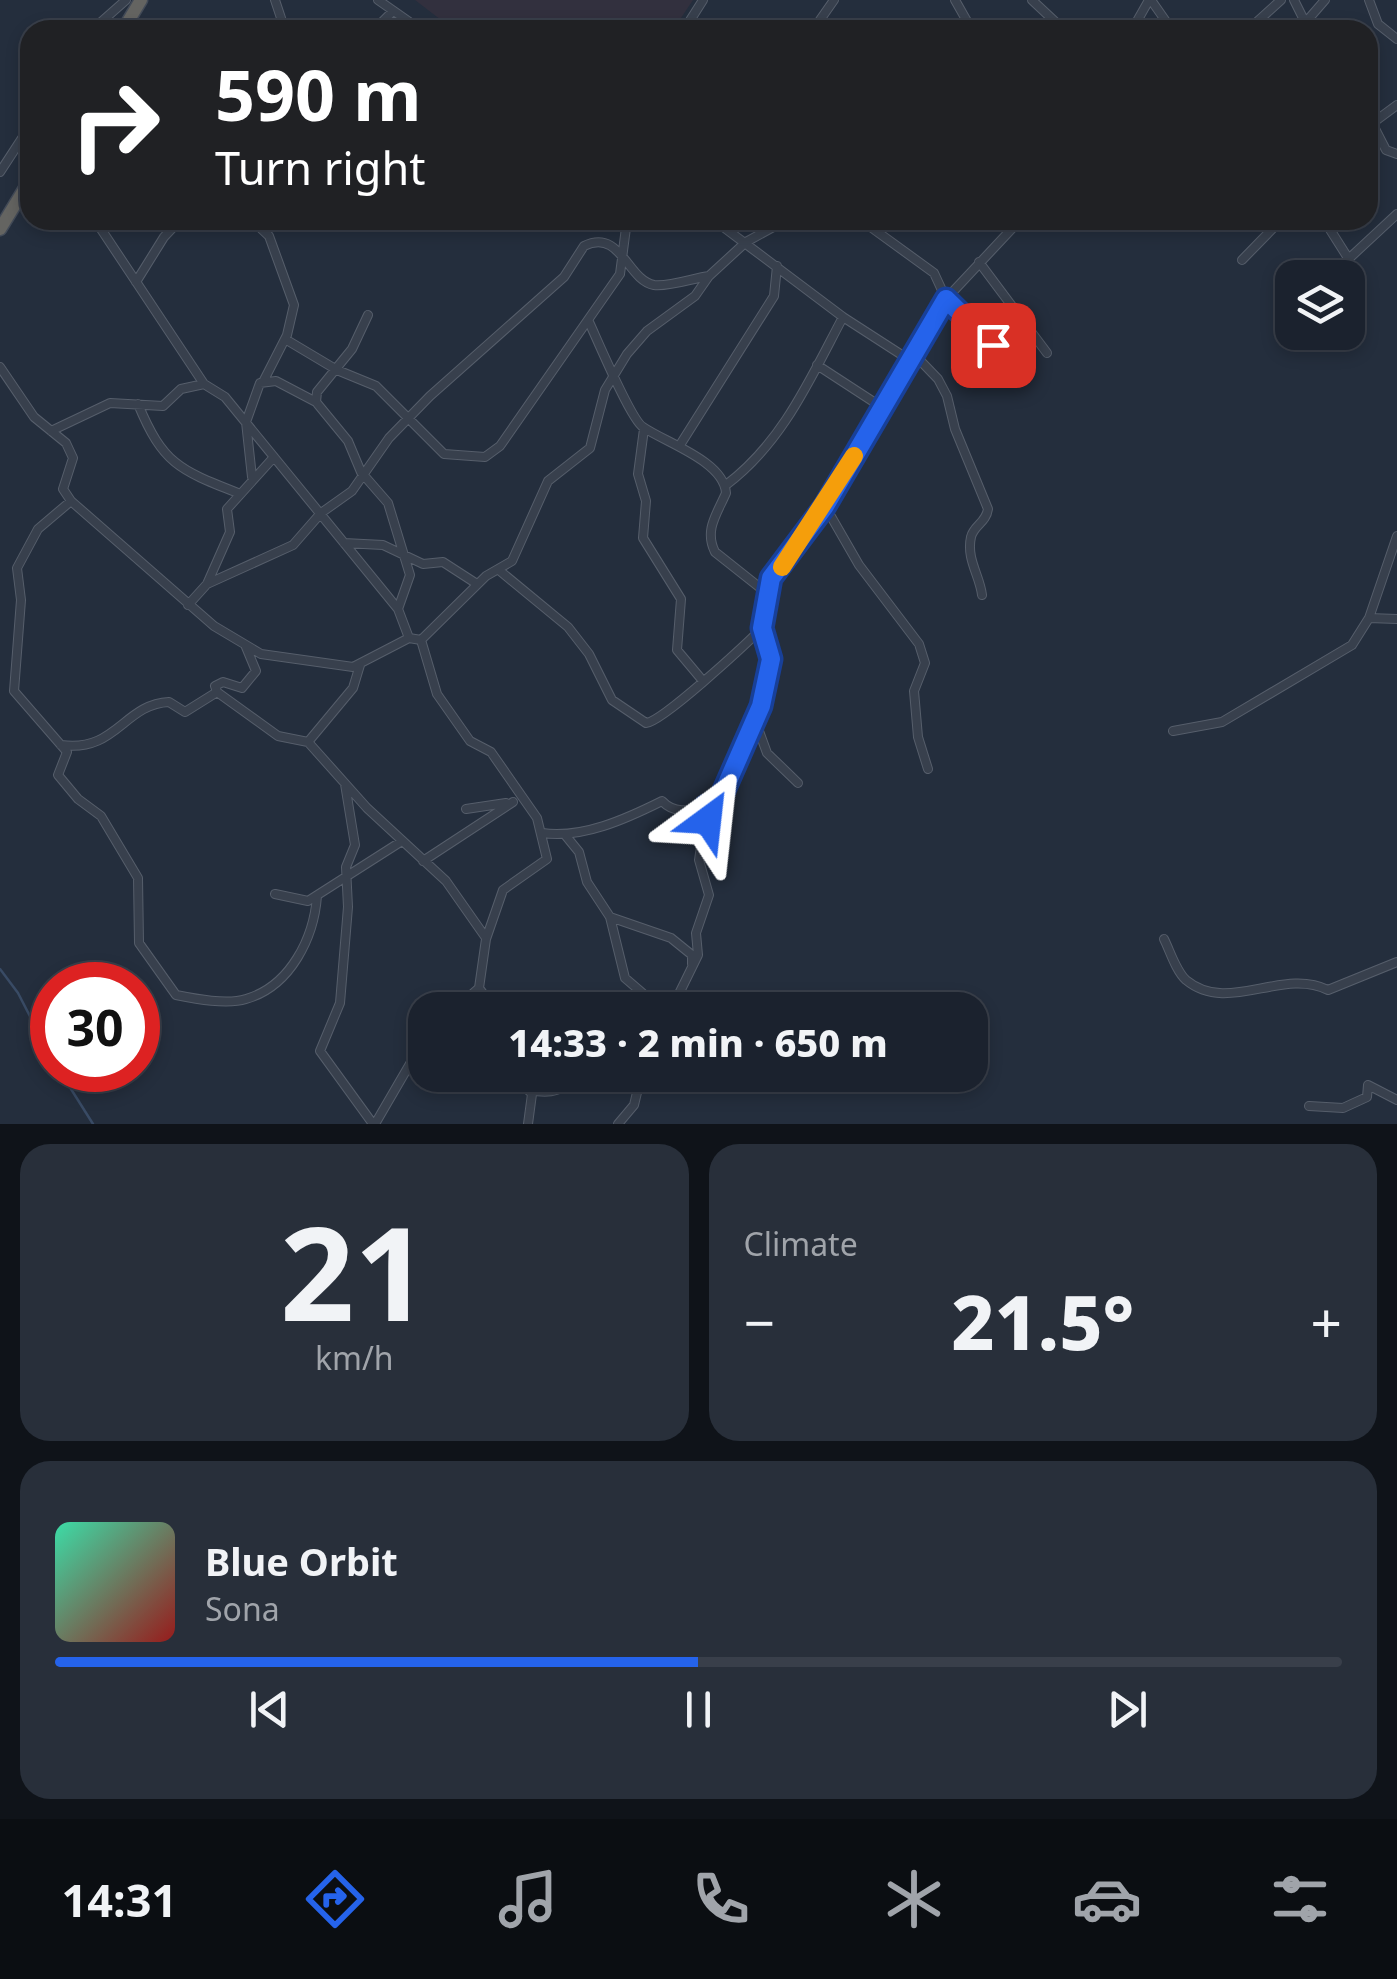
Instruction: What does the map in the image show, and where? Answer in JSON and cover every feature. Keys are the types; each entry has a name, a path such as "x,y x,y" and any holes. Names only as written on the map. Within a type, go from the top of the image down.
{"highway":[{"path":"0,229 20,196"}],"street":[{"path":"103,20 126,0"},
{"path":"378,0 406,20"},
{"path":"1032,0 1053,20"},
{"path":"1259,20 1281,0"},
{"path":"384,20 393,11"},
{"path":"108,16 113,20"},
{"path":"1378,133 1386,150 1396,155"},
{"path":"0,172 20,141"},
{"path":"1330,230 1348,258 1397,214"},
{"path":"102,230 204,384 225,396 398,609 409,638"},
{"path":"136,282 171,230"},
{"path":"252,477 246,422 255,390 285,338 294,310 290,288 265,230"},
{"path":"285,338 337,370 376,386 444,454 485,457 500,446 620,274 625,230"},
{"path":"729,230 842,317 910,355 938,379 988,509 987,517 970,539 971,560 982,595"},
{"path":"420,640 477,584 512,561 548,481 590,448 605,390 647,331 695,296 709,276 746,242 768,230"},
{"path":"875,230 934,273 946,299 993,345 1026,326"},
{"path":"718,804 729,783 730,768 756,723 771,659 762,628 771,578 825,506 946,299 1010,230"},
{"path":"1242,260 1271,230"},
{"path":"207,584 293,544 320,513 352,491 362,472 491,338 564,277 584,246 604,244 624,252 640,277 654,285 709,276"},
{"path":"979,262 1047,353"},
{"path":"680,444 774,296 777,266"},
{"path":"316,402 317,392 337,370 368,315"},
{"path":"768,594 711,543 708,533 726,485 756,462 817,366 842,317"},
{"path":"589,322 644,429 638,474 646,500 643,538 681,598 678,650 703,681"},
{"path":"817,366 883,408"},
{"path":"0,367 34,417 66,443 73,458 64,489 71,501 188,605 244,644 273,658 360,665 409,638 420,640"},
{"path":"264,380 297,389 316,402 348,441 362,472 388,503 410,578 398,609"},
{"path":"51,432 110,403 166,405 181,389 204,384"},
{"path":"138,404 158,448 171,462 238,493"},
{"path":"644,429 680,444 726,485"},
{"path":"188,605 207,584 230,532 228,508 274,456"},
{"path":"71,501 38,528 16,575 21,600 14,691 66,752 58,775 78,799 100,816 138,878 139,943 176,996 246,999 281,977 309,940 316,896"},
{"path":"825,506 859,565 919,644 925,663 914,691 928,770"},
{"path":"1174,732 1222,722 1352,645 1369,618 1397,536"},
{"path":"344,543 383,545 423,564 443,562 477,584"},
{"path":"500,570 568,628 589,654 612,700 640,719 659,720 762,628"},
{"path":"1369,618 1397,619"},
{"path":"420,640 437,694 470,741 491,752 518,800 537,818 547,859 506,886 486,939 479,988 474,992"},
{"path":"244,644 256,671 242,688 224,682 215,686 217,692 278,736 308,742 345,784 446,881 486,939"},
{"path":"308,742 353,688 360,665"},
{"path":"61,745 92,746 152,706 169,702 185,712 217,692"},
{"path":"756,723 767,753 798,784"},
{"path":"345,784 354,845 346,878 340,1003 320,1051 374,1124 408,1067"},
{"path":"466,808 518,800"},
{"path":"423,860 518,800"},
{"path":"542,833 566,836 588,827 609,825 662,801 675,811 718,804"},
{"path":"680,992 698,955 696,934 709,895 699,860 706,806 718,804"},
{"path":"566,836 579,852 587,882 610,916 625,978 640,992"},
{"path":"275,894 305,901 402,841"},
{"path":"610,916 683,944 692,955 693,968"},
{"path":"1164,939 1183,978 1215,995 1306,982 1328,990 1397,962"},
{"path":"479,988 482,992"},
{"path":"1309,1106 1342,1108 1367,1097 1368,1085 1397,1100"},
{"path":"528,1124 533,1098 530,1092"},
{"path":"618,1124 634,1105 638,1092"}],"shaded area":[{"path":"415,0 693,0 680,20 441,20"}],"waterway":[{"path":"0,969 30,1016"},
{"path":"73,1092 93,1124"}],"slow traffic":[{"path":"782,567 854,456"}],"route":[{"path":"708,820 706,806 718,804 729,783 730,768 748,739 761,706 771,659 762,635 771,578 786,562 805,527 825,506 892,396 896,378 946,299 993,345"}]}
